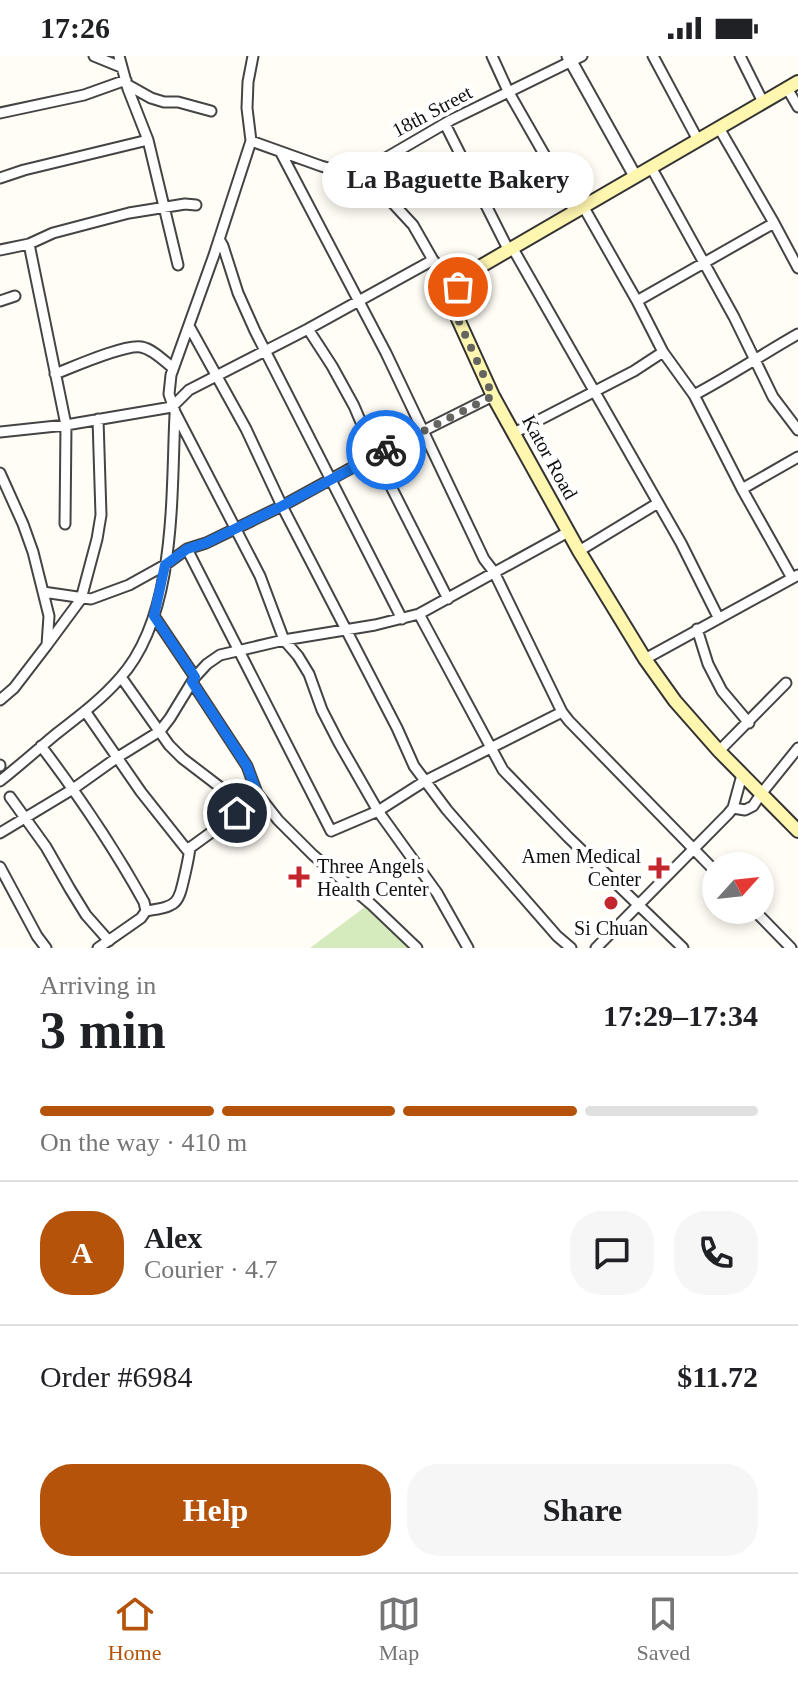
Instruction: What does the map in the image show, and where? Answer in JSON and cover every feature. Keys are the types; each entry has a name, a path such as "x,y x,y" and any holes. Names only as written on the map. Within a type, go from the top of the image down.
{"main road":[{"path":"458,287 464,276 510,248 793,85"},
{"name":"Kator Road","path":"458,287 454,305 458,319 493,396 568,532 645,659 682,710 798,831"}],"street":[{"path":"94,56 120,61 148,140 178,265"},
{"path":"253,56 247,108 251,141 173,368 169,394 173,409 260,576 284,640 309,674 322,710 378,811 437,893 468,948"},
{"path":"492,56 544,154 637,301 663,352 694,395 742,489 795,577 645,659"},
{"path":"653,56 698,140"},
{"path":"740,56 763,102"},
{"path":"573,58 635,176"},
{"name":"18th Street","path":"363,171 445,124 573,58"},
{"path":"0,113 84,95 126,82 151,98 211,111"},
{"path":"793,85 798,107"},
{"path":"445,124 477,190 681,543 718,617"},
{"path":"719,128 797,262"},
{"path":"0,178 148,140"},
{"path":"251,141 345,173 363,171 413,225 433,260 458,287"},
{"path":"281,153 386,353 484,559 494,572 562,712 702,857"},
{"path":"651,167 734,317 773,397 798,430"},
{"path":"0,250 29,244 93,221 165,207 196,205"},
{"path":"637,301 774,223"},
{"path":"219,239 238,293 265,350 402,619"},
{"path":"29,244 66,425 65,524"},
{"path":"0,781 121,677 143,644 154,616 168,544 173,409 189,390 433,260"},
{"path":"0,301 15,296"},
{"path":"189,326 246,429 414,766 447,810 571,948"},
{"path":"308,329 354,406 375,455 448,599"},
{"path":"694,395 798,334"},
{"path":"55,374 115,351 140,347 156,354 173,368"},
{"path":"514,433 634,371 663,352"},
{"path":"43,592 91,599 129,585 187,549 282,506 493,396"},
{"path":"0,432 173,409"},
{"path":"0,700 14,688 81,599 101,515 98,419"},
{"path":"742,489 798,457"},
{"path":"0,473 33,552 49,616 47,645"},
{"path":"579,551 658,503"},
{"path":"0,833 160,731 194,679 220,655 419,614 568,532"},
{"path":"187,549 331,831 378,811 425,781 562,712"},
{"path":"419,614 503,770 683,948"},
{"path":"154,616 247,766 257,793 296,839 417,948"},
{"path":"697,629 708,664 722,691 749,723"},
{"path":"121,677 169,745 246,807"},
{"path":"719,751 786,683"},
{"path":"85,711 141,792 187,850 246,807 257,793"},
{"path":"41,746 126,869 146,911"},
{"path":"733,808 750,809 798,748"},
{"path":"596,948 733,808 742,775"},
{"path":"10,797 46,847 86,915 109,941"},
{"path":"98,948 141,918 146,911 176,903 181,895 190,847"},
{"path":"0,867 46,948"},
{"path":"767,924 790,948 798,939"}],"green space":[{"path":"365,907 409,948 310,948"}],"way so far":[{"path":"386,450 493,396 458,319 454,305 458,287"}],"place":[{"name":"La Baguette Bakery","path":"458,287"},
{"name":"Amen Medical Center","path":"659,868"},
{"name":"Three Angels Health Center","path":"299,877"},
{"name":"Si Chuan","path":"611,903"}],"route":[{"path":"237,813 257,793 247,766 192,682 195,677 154,616 165,565 187,549 282,506 386,450"}]}
